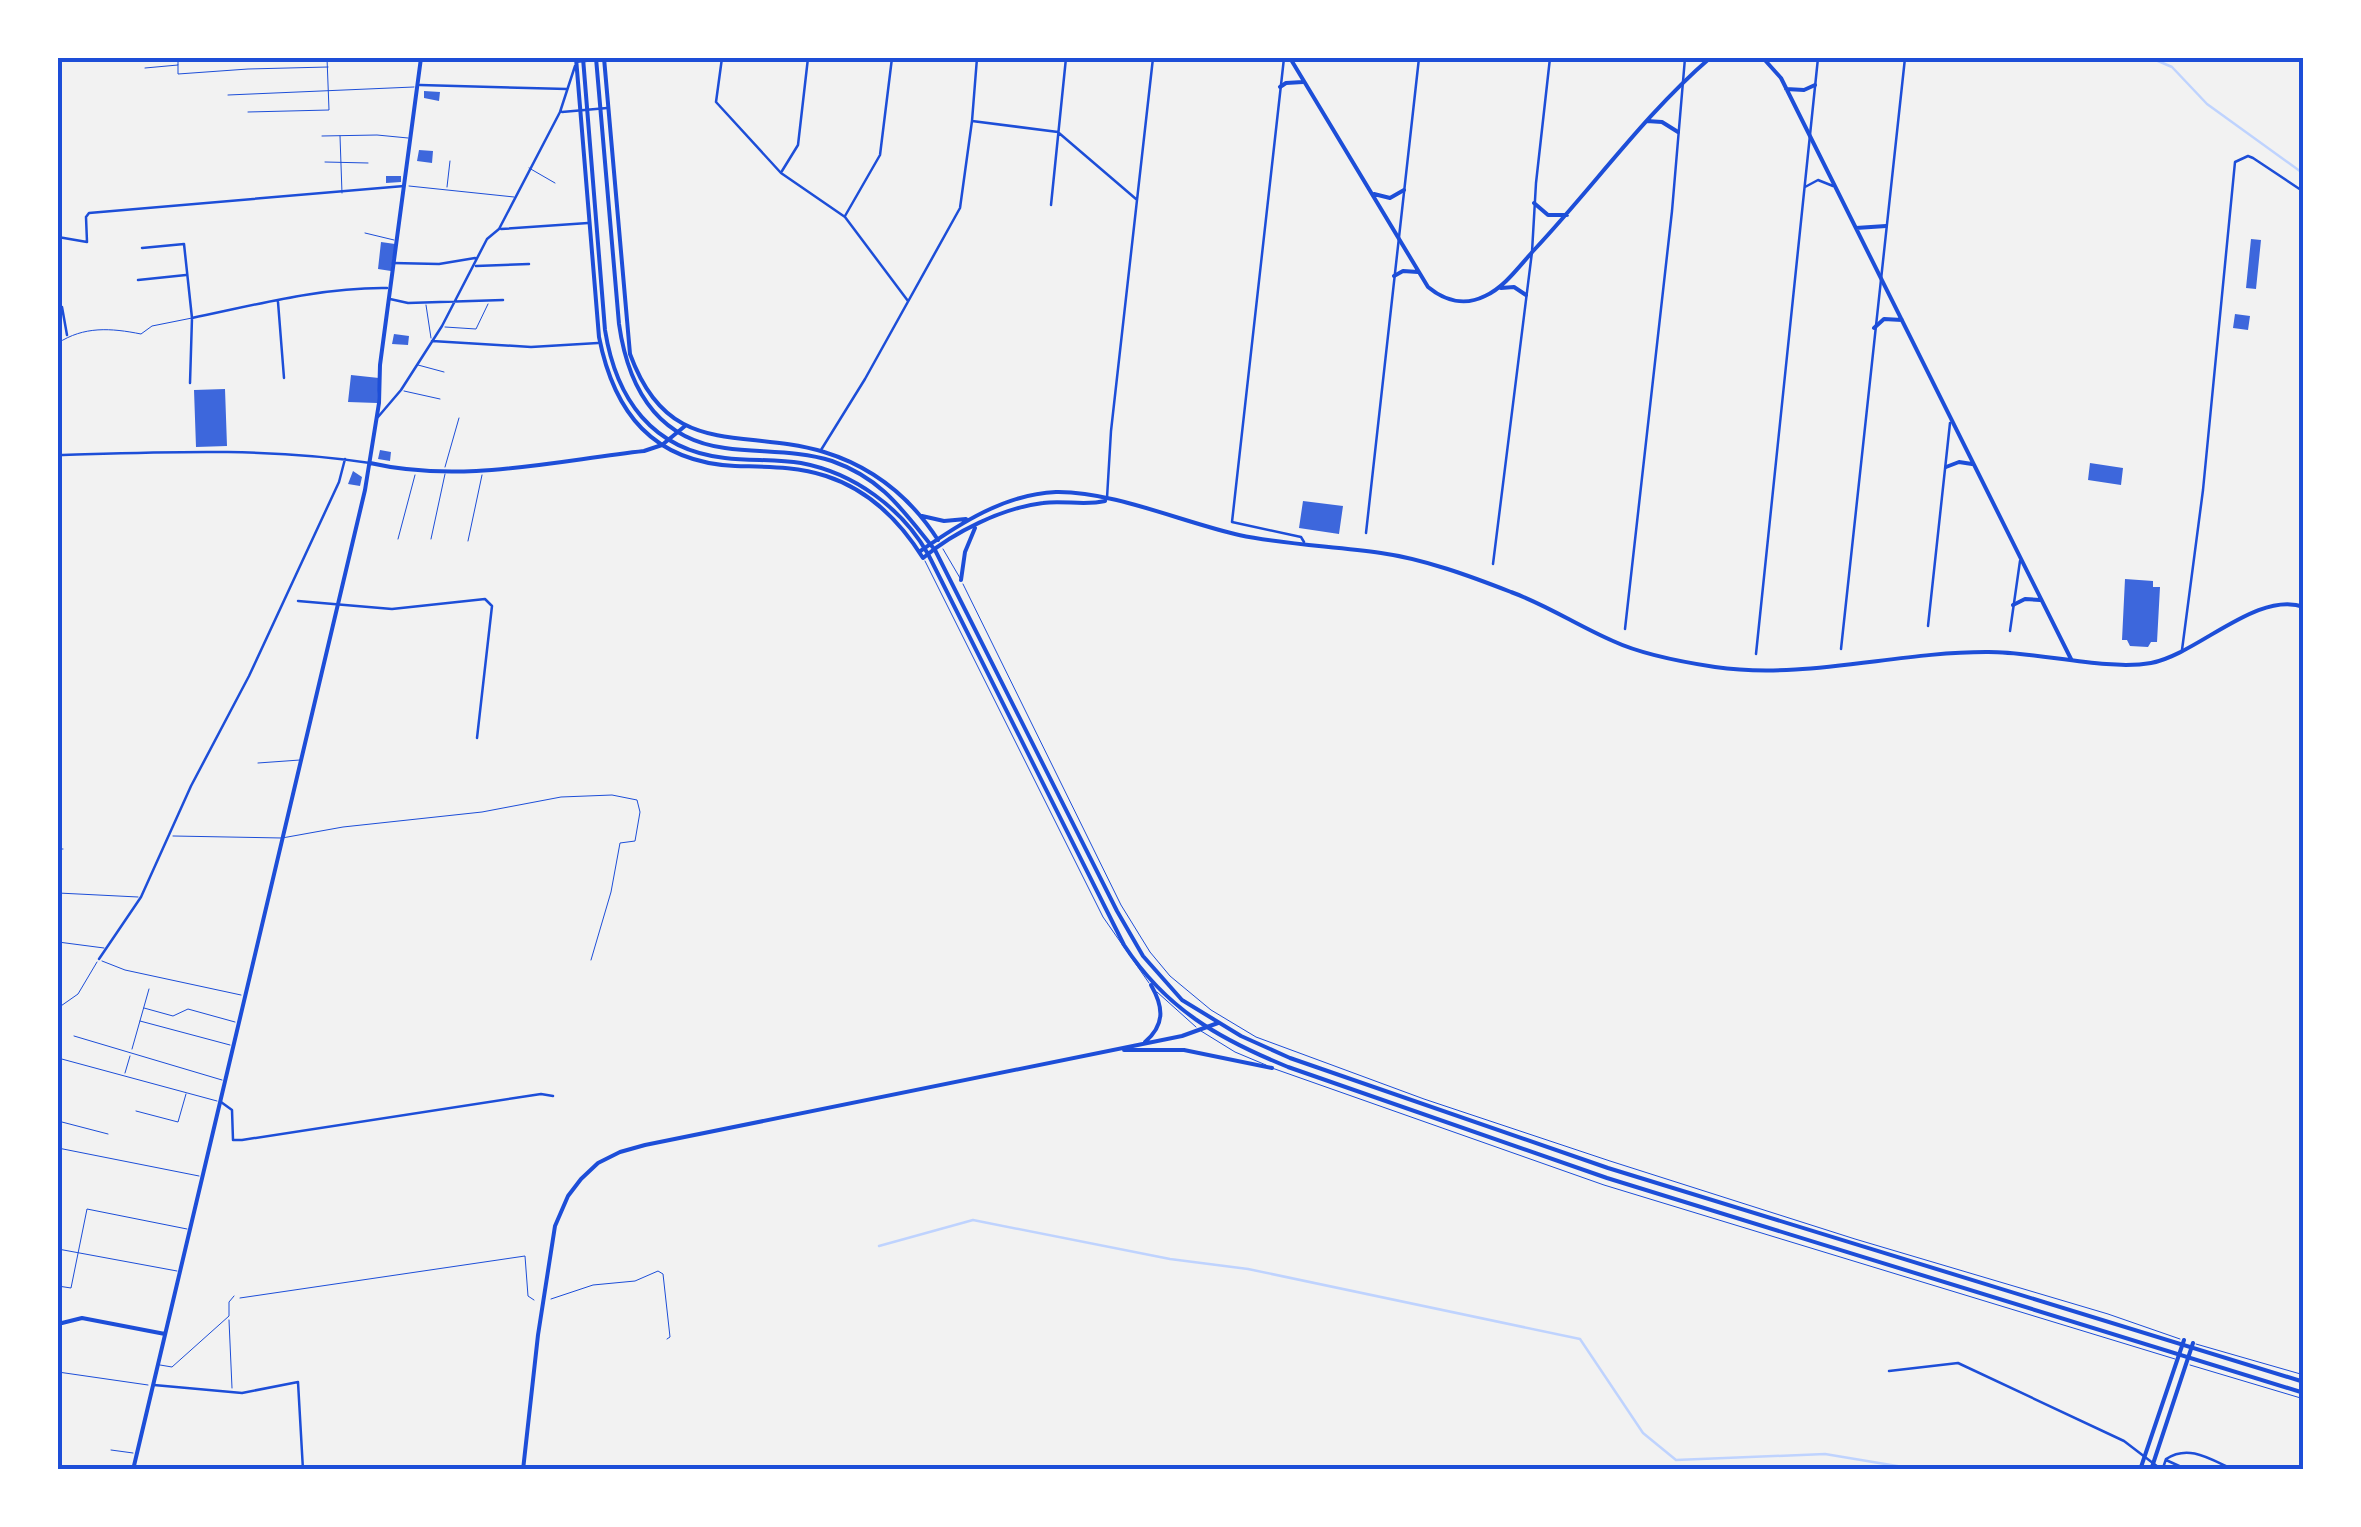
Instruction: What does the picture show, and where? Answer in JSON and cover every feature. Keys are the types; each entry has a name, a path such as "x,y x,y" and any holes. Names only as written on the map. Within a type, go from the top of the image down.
{"main road":[{"path":"133,1470 370,464 421,58"},
{"path":"596,58 630,354 651,395 685,426 712,437 820,451 878,477 922,516 938,539 938,548 1134,942 1182,1000 1218,1023 1290,1058 1440,1112 2304,1382"},
{"path":"580,59 605,58 604,108 624,354 633,383 678,434 710,445 787,452 833,462 892,496 925,551 1124,945 1160,988 1203,1029 1288,1067 1588,1172 2304,1396"},
{"path":"1287,58 1428,287 1452,300 1475,300 1509,286 1526,295"},
{"path":"1496,289 1710,58"},
{"path":"1763,58 1778,72 2071,660"},
{"path":"580,59 588,109 609,356 632,406 668,440 707,455 804,464 858,485 900,515 925,551"},
{"path":"580,59 580,110 600,342 618,400 648,436 684,456 710,463 769,466 829,477 868,497 925,551"},
{"path":"1280,88 1290,82 1304,82"},
{"path":"1785,88 1804,90 1815,86"},
{"path":"1647,122 1662,122 1678,132"},
{"path":"1371,191 1387,198 1404,190"},
{"path":"1534,203 1548,215 1567,215"},
{"path":"1856,228 1886,226"},
{"path":"1394,276 1420,273"},
{"path":"1874,328 1884,319 1902,320"},
{"path":"370,464 415,471 482,472 644,451 662,445 685,426"},
{"path":"644,451 648,436"},
{"path":"1946,467 1959,462 1972,464"},
{"path":"925,551 971,519 1016,499 1039,494 1093,494 1237,534 1383,553 1440,568 1554,610 1614,642 1712,666 1783,671 1980,652 2146,663 2182,650 2271,606 2303,607"},
{"path":"925,551 1020,507 1107,500"},
{"path":"922,516 944,521 971,519"},
{"path":"962,580 965,552 976,526"},
{"path":"2013,605 2025,599 2040,600"},
{"path":"1142,1045 1155,1034 1161,1019 1160,1002 1151,984"},
{"path":"523,1470 555,1226 568,1196 598,1164 645,1145 1142,1045 1218,1023"},
{"path":"1109,1051 1184,1050 1272,1068"},
{"path":"58,1324 82,1318 165,1334"},
{"path":"2140,1470 2183,1343"},
{"path":"2151,1470 2193,1346"}],"street":[{"path":"722,58 716,102 781,172 845,217 908,301"},
{"path":"781,172 798,145 808,58"},
{"path":"817,58 844,58"},
{"path":"845,217 880,154 892,58"},
{"path":"820,451 960,208 978,58"},
{"path":"1051,204 1066,58"},
{"path":"1107,500 1111,430 1153,58"},
{"path":"1287,58 1280,88 1232,522 1286,532 1301,537 1305,544"},
{"path":"1366,533 1419,58"},
{"path":"1493,564 1532,252 1550,58"},
{"path":"1624,629 1686,58"},
{"path":"1756,654 1818,58"},
{"path":"1842,650 1905,58"},
{"path":"500,229 560,112 580,59"},
{"path":"417,86 568,89"},
{"path":"560,112 604,108"},
{"path":"972,121 1058,132 1137,200"},
{"path":"2182,650 2203,490 2235,162 2254,158 2304,192"},
{"path":"1804,188 1818,180 1833,186"},
{"path":"58,237 87,242 86,218 90,213 406,186"},
{"path":"377,418 401,390 458,300 487,238 500,229 590,222"},
{"path":"142,248 184,244 192,318 190,383"},
{"path":"393,262 439,264 476,258"},
{"path":"474,266 529,264"},
{"path":"138,280 186,275"},
{"path":"192,318 278,300 390,288"},
{"path":"389,299 408,303 503,300"},
{"path":"278,300 284,378"},
{"path":"62,308 67,335"},
{"path":"431,342 531,347 600,342"},
{"path":"1928,626 1951,422"},
{"path":"58,456 245,453 370,464"},
{"path":"99,959 141,897 258,658 339,482 345,460"},
{"path":"2010,631 2020,560"},
{"path":"2303,607 2304,598"},
{"path":"298,601 392,608 485,599 492,606 477,738"},
{"path":"220,1102 232,1110 234,1140 242,1140 541,1094 553,1096"},
{"path":"1890,1371 1958,1363 2124,1441 2163,1470 2166,1459 2178,1451 2198,1453 2234,1470"},
{"path":"153,1385 232,1392 298,1382 303,1470"},
{"path":"2166,1459 2188,1470"}],"lane":[{"path":"178,58 178,74 248,68 328,68"},
{"path":"248,112 328,110 327,58"},
{"path":"146,68 178,65"},
{"path":"228,95 417,86"},
{"path":"340,135 342,193"},
{"path":"322,136 411,138"},
{"path":"446,189 450,161"},
{"path":"325,162 368,162"},
{"path":"529,168 555,182"},
{"path":"406,186 514,197"},
{"path":"365,233 397,240"},
{"path":"442,326 476,329 490,300"},
{"path":"425,301 431,342"},
{"path":"58,343 67,335 103,328 141,334 152,326 192,318"},
{"path":"416,365 444,372"},
{"path":"401,390 440,399"},
{"path":"431,539 458,418"},
{"path":"398,539 415,471"},
{"path":"468,541 482,472"},
{"path":"938,548 962,580 1121,905 1170,976 1227,1020 1292,1052 1424,1099 1822,1229 2108,1314 2183,1343"},
{"path":"925,551 1103,917 1134,965 1174,1010 1234,1052 1604,1184 2177,1357"},
{"path":"258,763 301,760"},
{"path":"168,836 282,838 482,812 561,796 612,795 637,800 640,812 635,842 620,842 591,960"},
{"path":"58,849 63,849"},
{"path":"58,893 141,897"},
{"path":"58,942 108,948"},
{"path":"58,1008 78,994 99,959 125,970 245,996"},
{"path":"124,1076 149,989"},
{"path":"144,1008 173,1016 188,1009 238,1023"},
{"path":"1218,1023 1227,1020"},
{"path":"140,1021 233,1046"},
{"path":"74,1036 225,1081"},
{"path":"58,1058 220,1102"},
{"path":"136,1112 178,1122 186,1093"},
{"path":"58,1120 108,1134"},
{"path":"58,1148 202,1177"},
{"path":"58,1286 71,1288 88,1208 190,1229"},
{"path":"58,1249 180,1272"},
{"path":"232,1392 229,1316 234,1296"},
{"path":"157,1365 172,1367 229,1316"},
{"path":"2193,1346 2304,1375"},
{"path":"58,1372 153,1385"},
{"path":"111,1450 136,1453"}],"path":[{"path":"234,1296 245,1300 525,1256 528,1298 543,1300 658,1271 664,1284 670,1336 666,1339"}],"building":[{"path":"424,91 440,92 439,101 424,98"},
{"path":"419,150 433,151 432,163 417,161"},
{"path":"386,176 401,176 401,182 386,183"},
{"path":"2251,239 2261,240 2256,289 2246,288"},
{"path":"381,242 395,244 391,271 378,269"},
{"path":"2235,314 2250,316 2248,330 2233,328"},
{"path":"394,334 409,336 408,345 392,344"},
{"path":"351,375 379,378 377,403 348,402"},
{"path":"225,389 227,446 196,447 194,390"},
{"path":"380,450 391,452 390,461 378,459"},
{"path":"2090,463 2123,468 2121,485 2088,480"},
{"path":"353,471 362,477 360,486 348,484"},
{"path":"1303,501 1343,506 1339,534 1299,528"},
{"path":"2125,579 2153,581 2153,587 2160,587 2157,642 2148,647 2130,646 2122,640"}],"waterway":[{"path":"2151,58 2172,67 2207,104 2304,174"},
{"path":"879,1246 973,1220 1170,1259 1248,1269 1580,1339 1643,1433 1676,1460 1825,1454 1921,1470"}]}
